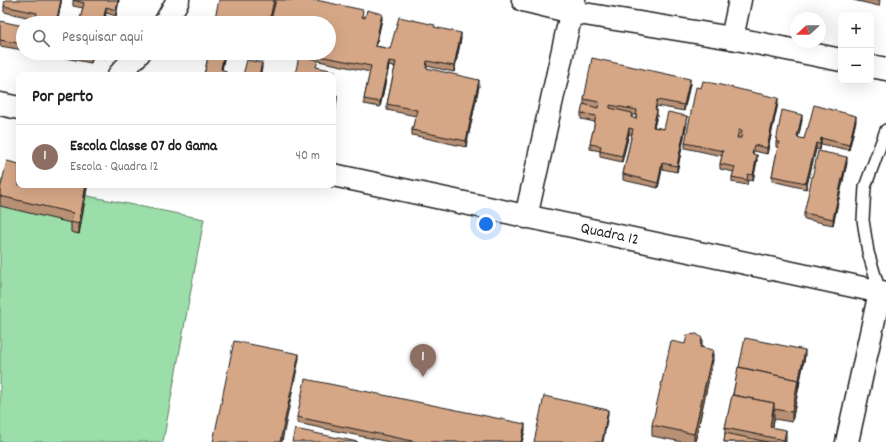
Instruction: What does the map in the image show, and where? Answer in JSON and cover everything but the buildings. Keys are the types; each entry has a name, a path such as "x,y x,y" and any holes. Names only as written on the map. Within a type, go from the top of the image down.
{"street":[{"path":"164,16 165,0"},
{"path":"168,16 178,0"},
{"path":"523,0 573,6 838,59"},
{"path":"732,38 740,0"},
{"path":"526,217 573,6"},
{"path":"122,72 133,60"},
{"path":"874,67 886,69"},
{"path":"0,104 16,107"},
{"name":"Quadra 12","path":"336,176 883,293"},
{"path":"847,442 883,293"}],"lane":[{"path":"883,293 868,252 863,220 865,187 886,130"}],"green space":[{"path":"0,179 16,182 16,188 47,188 204,219 163,442 0,442"}],"place":[{"name":"Escola Classe 07 do Gama","path":"423,377"}]}
